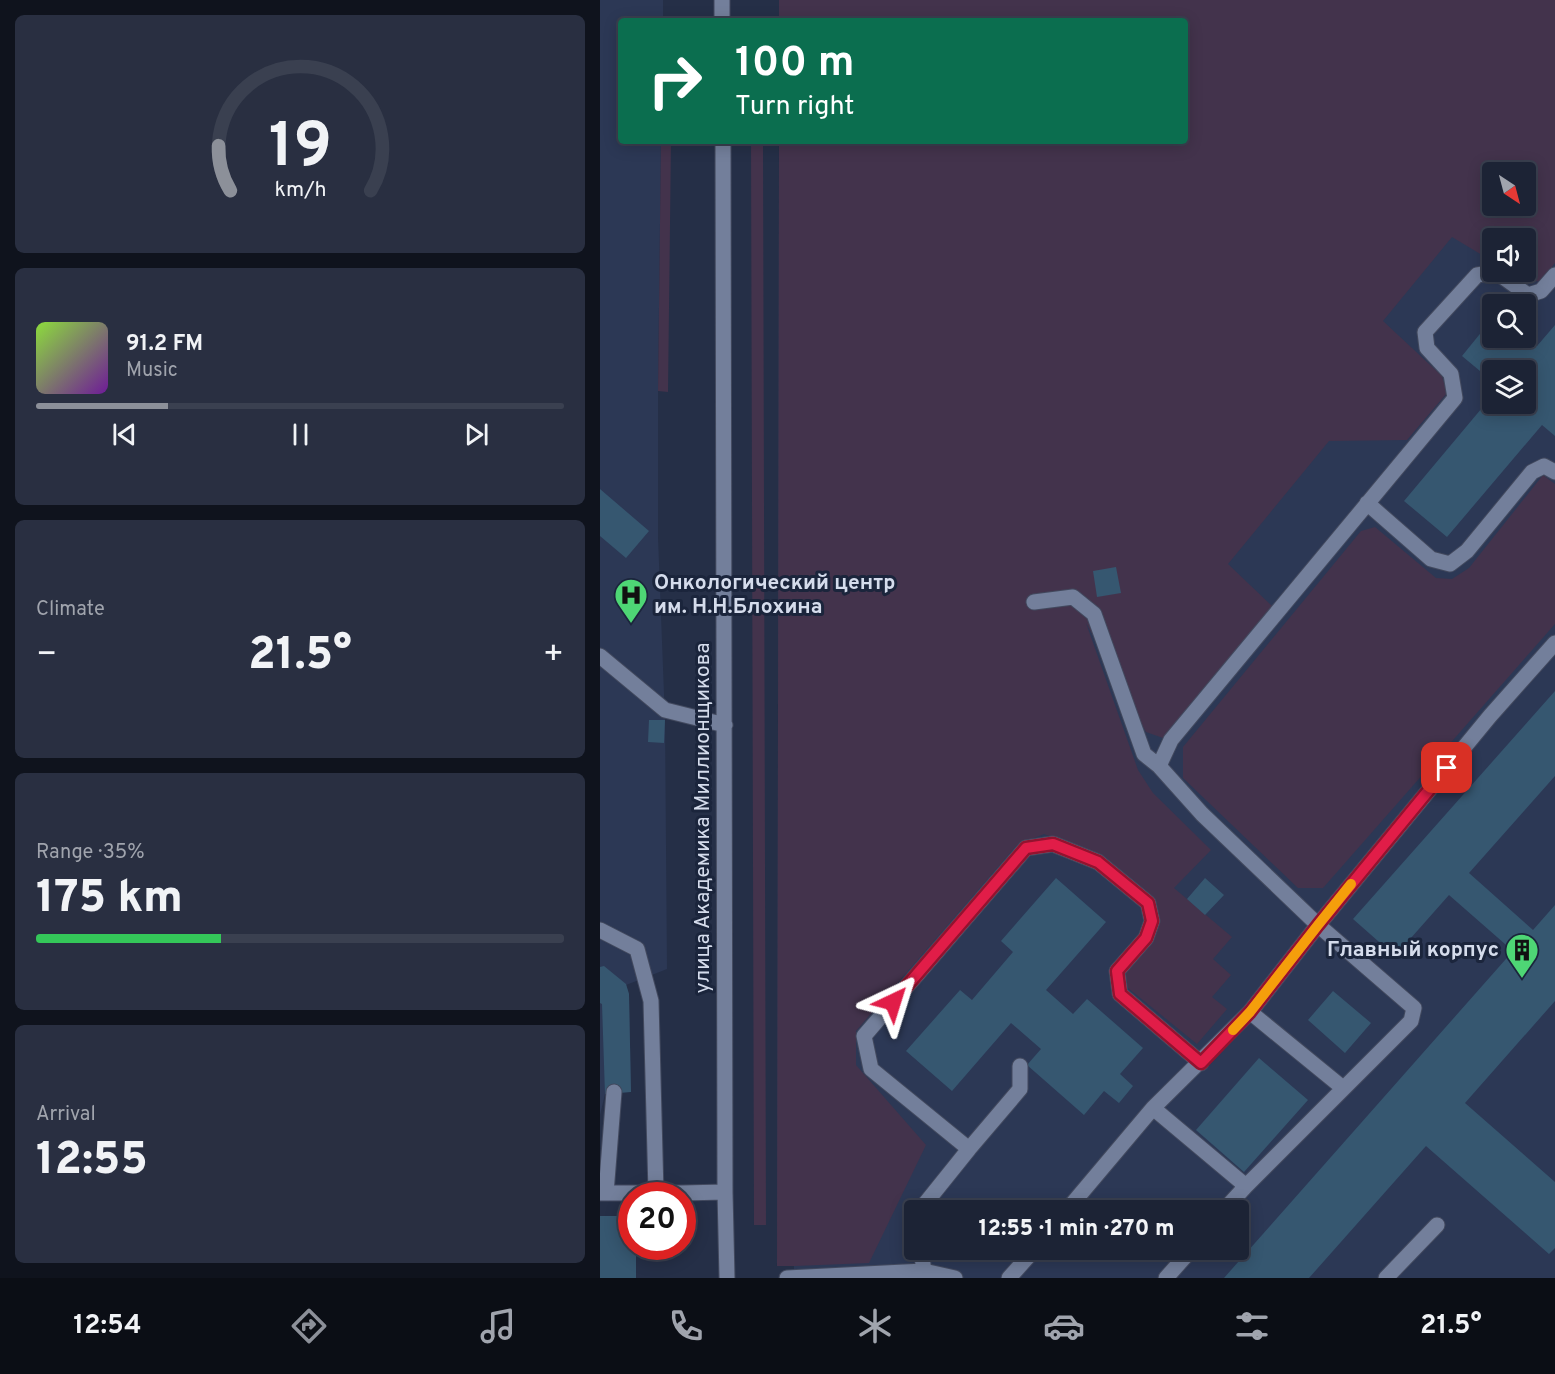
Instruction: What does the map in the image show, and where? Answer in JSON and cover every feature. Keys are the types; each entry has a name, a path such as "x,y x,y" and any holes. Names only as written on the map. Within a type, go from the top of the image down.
{"street":[{"path":"722,0 722,18"},
{"name":"улица Академика Миллионщикова","path":"723,144 727,1278"},
{"path":"1159,766 1171,740 1455,398 1451,374 1427,348 1425,332 1477,275 1496,272 1528,295 1541,291 1555,275"},
{"path":"1367,503 1431,559 1450,564 1467,550 1532,472 1544,466 1555,472"},
{"path":"1034,602 1073,597 1094,614 1144,754 1159,766 1202,814 1318,925 1414,1008 1411,1021 1233,1200"},
{"path":"1075,1200 1153,1108 1250,1012 1318,925 1490,716 1555,643"},
{"path":"600,656 665,710 724,725"},
{"path":"969,1149 871,1069 864,1036 1026,848 1053,844 1098,862 1148,903 1152,921 1146,938 1117,971 1120,994 1201,1063"},
{"path":"600,930 637,949 651,1001 656,1182"},
{"path":"1250,1012 1343,1088"},
{"path":"928,1200 1020,1089 1020,1066"},
{"path":"603,1193 614,1092"},
{"path":"1153,1108 1246,1186"},
{"path":"696,1192 725,1192"},
{"path":"1386,1278 1437,1225"},
{"path":"922,1260 924,1271"},
{"path":"1009,1278 1025,1260"},
{"path":"1166,1278 1182,1260"},
{"path":"787,1278 924,1271 955,1278"}],"shaded area":[{"name":"Онкологический центр им. Н.Н.Блохина","path":"600,0 663,0 663,18 618,18 618,144 661,144 658,537 665,720 667,969 626,985 629,994 631,1092 605,1094 600,1115"},
{"path":"779,0 1555,0 1555,1278 794,1278 794,1266 777,1266 779,144 1188,144 1188,18 779,18"},
{"path":"779,0 1555,0 1555,263 1540,281 1536,281 1536,228 1482,228 1482,255 1452,237 1383,321 1442,376 1447,393 1407,440 1329,441 1228,564 1272,606 1163,738 1146,732 1086,623 1138,770 1153,793 1211,850 1174,888 1232,937 1213,959 1231,975 1212,997 1227,1009 1197,1044 1128,988 1125,973 1151,943 1160,921 1154,900 1100,857 1044,834 1017,845 856,1031 856,1065 926,1145 869,1263 777,1266 779,144 1188,144 1188,18 779,18"},
{"path":"661,144 671,144 668,392 658,391"},
{"path":"751,144 763,144 766,1225 754,1225"},
{"path":"1543,475 1555,484 1555,624 1323,888 1298,888 1183,778 1183,747 1361,531 1375,527 1436,578 1452,579 1469,568"}],"building":[{"path":"1555,325 1555,436 1542,425 1447,537 1404,501 1482,408 1482,414 1536,414 1536,360 1482,360 1482,373 1462,356 1482,331 1482,348 1536,348"},
{"path":"600,489 649,531 626,558 600,536"},
{"path":"1116,567 1121,593 1097,597 1093,571"},
{"name":"Главный корпус","path":"1555,691 1555,776 1469,873 1533,930 1555,905 1555,1001 1465,1103 1555,1182 1555,1248 1549,1254 1426,1146 1309,1278 1224,1278 1240,1260 1249,1260 1249,1250 1513,951 1449,895 1395,956 1353,919"},
{"path":"649,720 665,720 664,743 648,742"},
{"path":"1056,878 1106,922 1046,990 1073,1014 1087,999 1143,1048 1120,1074 1133,1086 1119,1103 1104,1091 1084,1115 1027,1065 1041,1049 1011,1023 952,1091 906,1051 960,990 972,1000 1013,952 1001,941"},
{"path":"1205,878 1224,895 1205,915 1187,899"},
{"path":"604,966 626,984 629,994 631,1092 605,1094 602,1004 600,1003 600,967"},
{"path":"1333,991 1371,1023 1345,1053 1308,1020"},
{"path":"1259,1058 1308,1100 1244,1172 1196,1130"},
{"path":"600,1216 618,1216 618,1260 636,1260 636,1278 600,1278"}],"slow traffic":[{"path":"1233,1030 1250,1012 1351,884"}],"place":[{"name":"Онкологический центр им. Н.Н.Блохина","path":"631,624"},
{"name":"Главный корпус","path":"1522,979"}],"route":[{"path":"893,1002 1026,848 1053,844 1098,862 1148,903 1152,921 1146,938 1117,971 1120,994 1201,1063 1250,1012 1447,768"}]}
